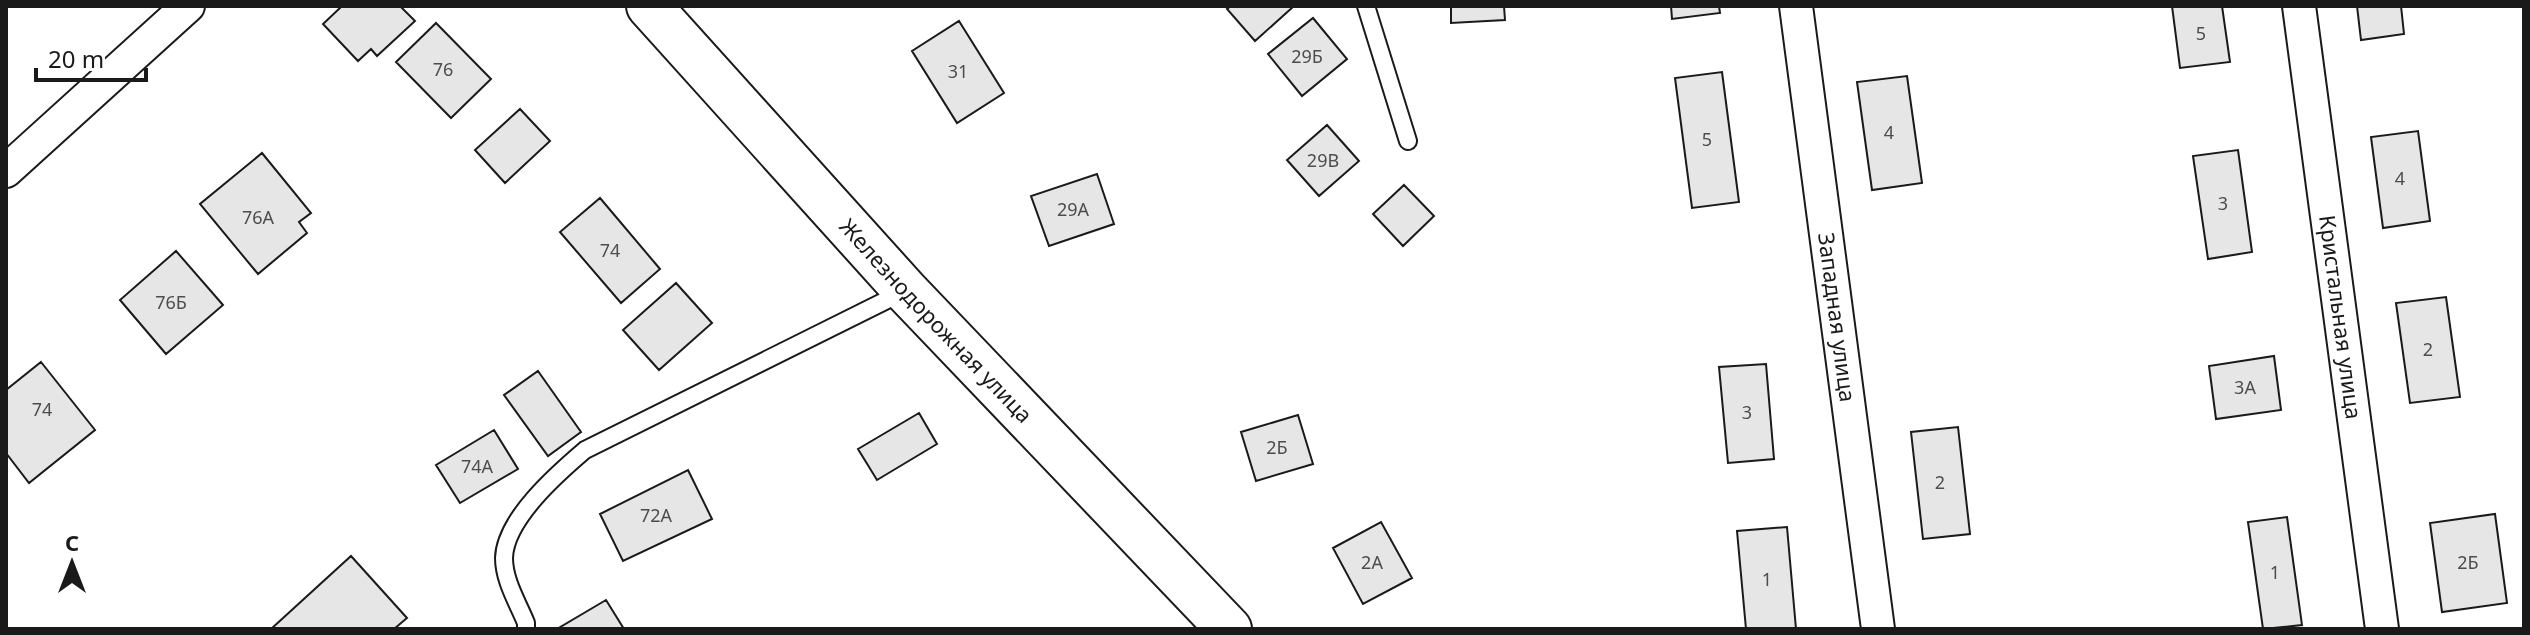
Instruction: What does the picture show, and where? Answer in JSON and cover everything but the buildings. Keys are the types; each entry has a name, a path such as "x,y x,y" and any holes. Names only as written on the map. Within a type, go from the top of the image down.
{"main road":[{"name":"Железнодорожная улица","path":"649,6 906,291 1229,629"}],"street":[{"path":"6,171 188,6"},
{"name":"Западная улица","path":"1796,6 1878,629"},
{"name":"Кристальная улица","path":"2299,6 2382,629"}],"lane":[{"path":"1366,6 1408,141"},
{"path":"526,629 507,576 504,556 512,529 549,480 585,450 906,291"}]}
